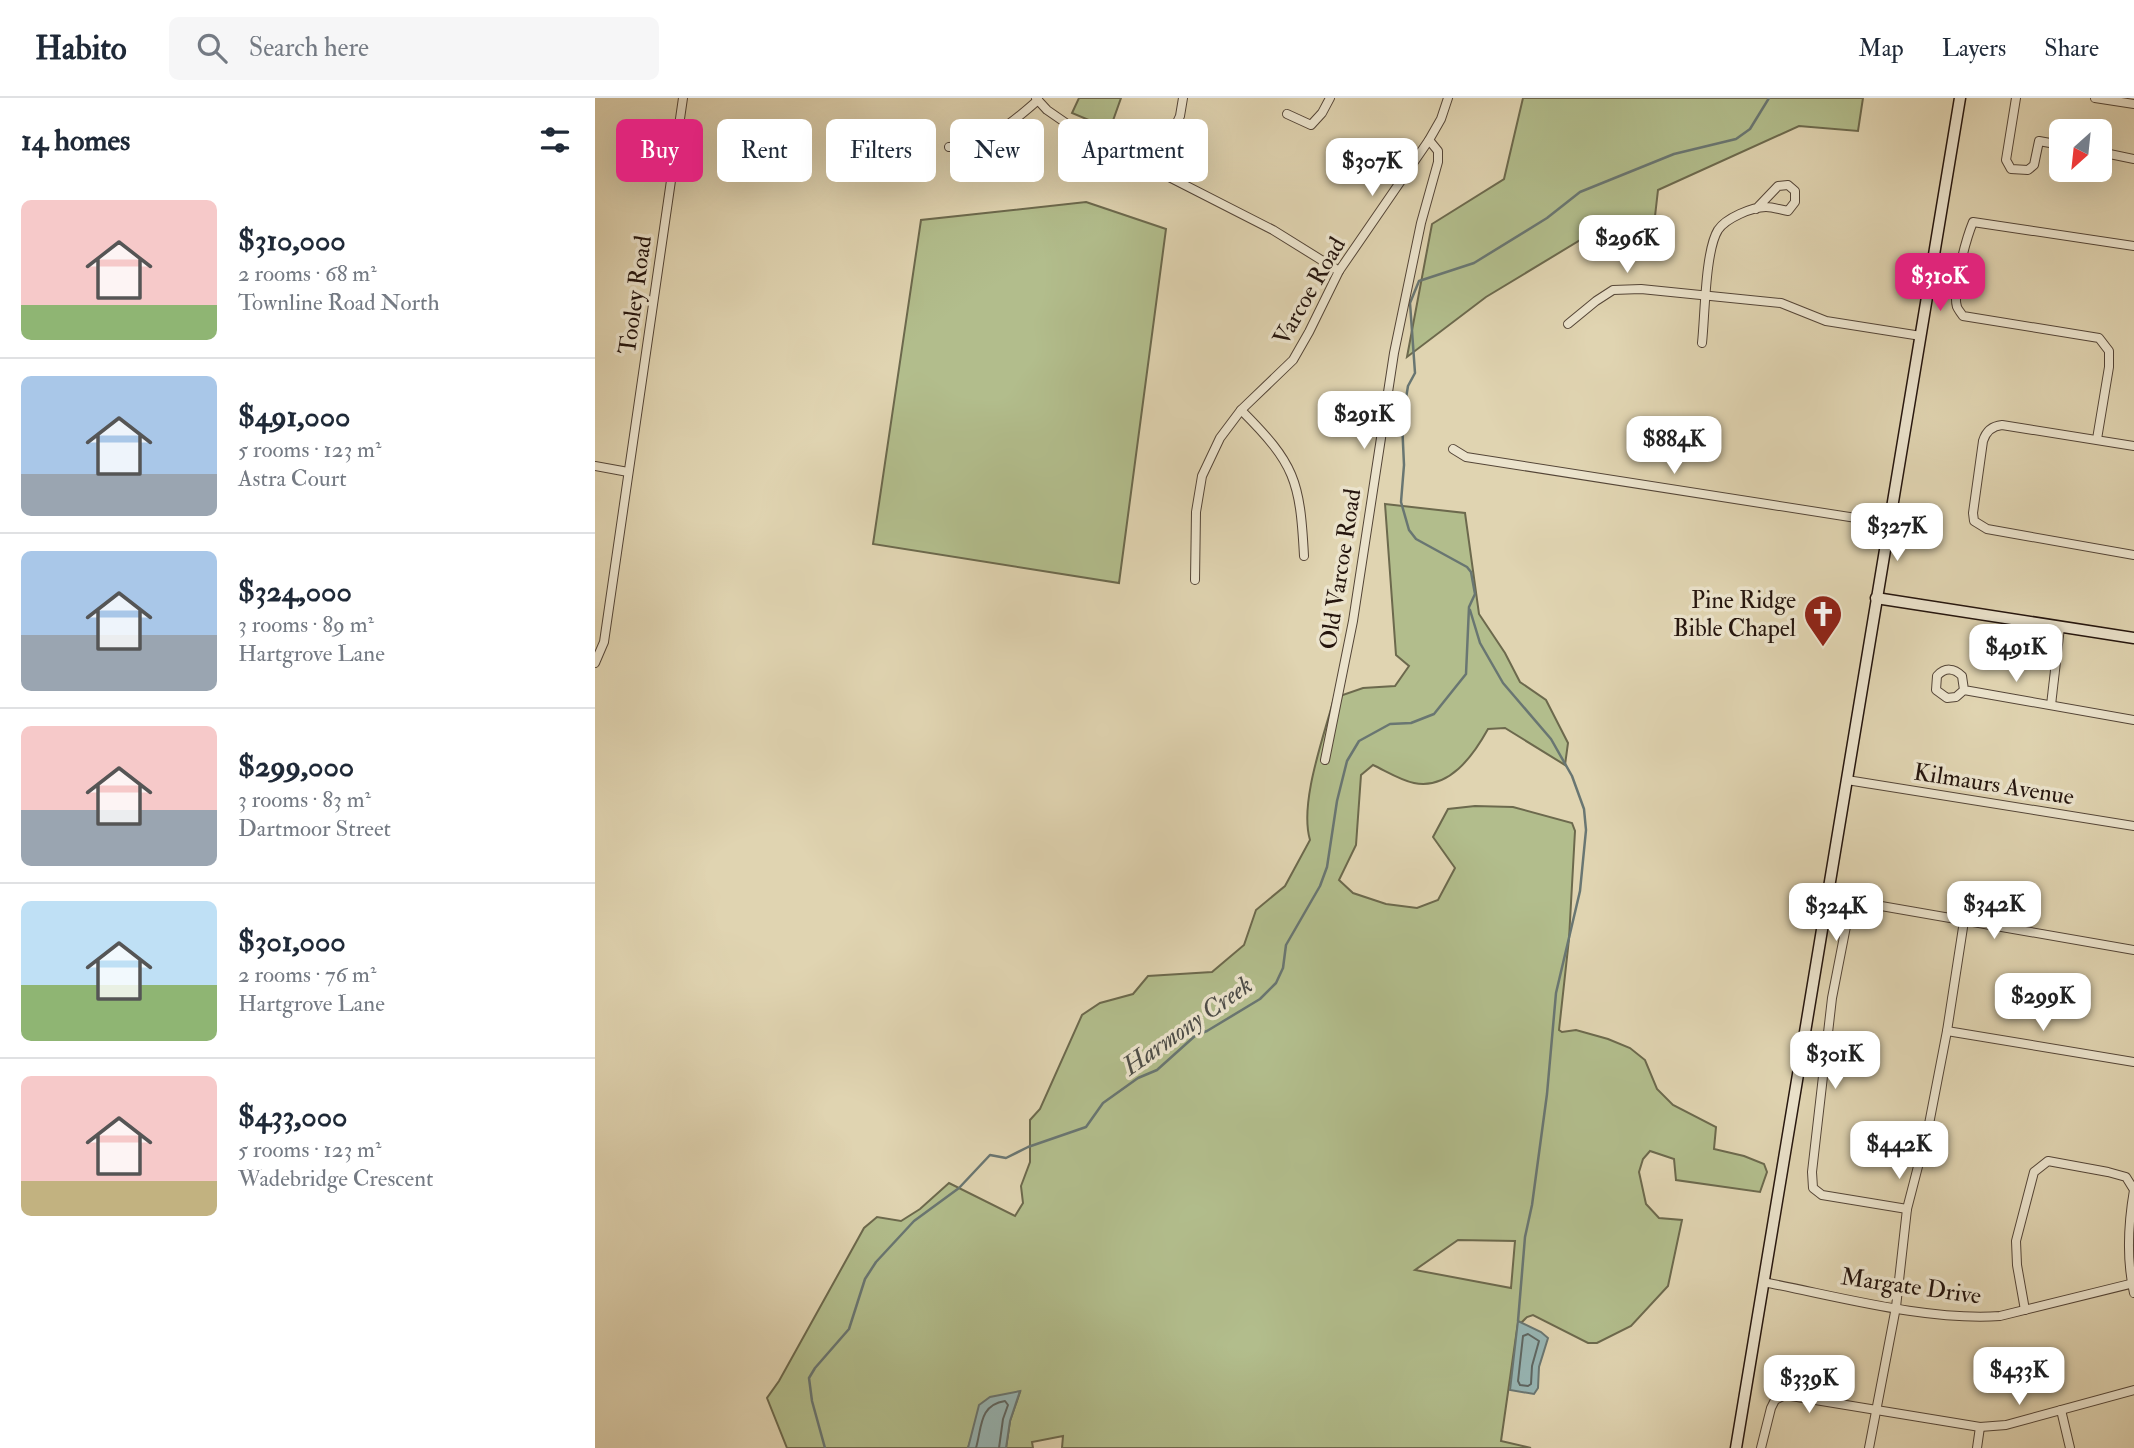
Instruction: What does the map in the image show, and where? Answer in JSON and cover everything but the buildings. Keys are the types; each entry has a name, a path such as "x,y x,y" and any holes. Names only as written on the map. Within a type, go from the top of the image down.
{"main road":[{"path":"1735,1448 1960,98"},
{"path":"1876,598 2134,638"}],"street":[{"name":"Tooley Road","path":"595,663 604,642 683,98"},
{"path":"1178,119 1183,98"},
{"path":"1287,114 1311,125 1330,98"},
{"name":"Varcoe Road","path":"1195,579 1194,531 1202,476 1220,438 1241,410 1293,360 1310,332 1339,271 1429,140 1448,98"},
{"path":"2016,98 2006,160 2011,169 2028,170 2034,165 2039,141 2049,143"},
{"path":"2095,98 2134,104"},
{"path":"949,147 974,143 1003,130 1037,99 1059,119"},
{"name":"Old Varcoe Road","path":"1325,760 1353,621 1394,353 1421,223 1438,162 1438,151 1429,140"},
{"path":"2112,154 2134,159"},
{"path":"1179,182 1273,230 1339,271"},
{"path":"1702,343 1710,254 1717,231 1727,221 1756,209 1766,207 1788,211 1795,202 1795,191 1788,185 1778,186 1756,209"},
{"path":"2097,439 2109,367 2109,351 2099,338 1963,317 1957,307 1963,252 1973,222 2134,246"},
{"path":"1568,324 1613,290 1641,289 1781,303 1826,321 1921,335"},
{"path":"1241,410 1279,450 1291,470 1301,513 1304,556"},
{"path":"2134,446 2002,425 1992,428 1983,441 1973,513 1974,521 1987,529 2134,555"},
{"path":"1453,449 1466,457 1888,523"},
{"path":"595,466 628,472"},
{"path":"2051,705 2060,627"},
{"path":"1964,690 2134,720"},
{"name":"Kilmaurs Avenue","path":"1847,780 2134,826"},
{"path":"1907,1209 1822,1195 1814,1188 1812,1172 1824,1054 1846,917 1853,907 1864,903 2134,950"},
{"path":"1869,1448 1896,1307 1907,1209 1929,1124 1964,921"},
{"path":"1947,1031 2134,1062"},
{"path":"2025,1310 2017,1265 2016,1241 2034,1172 2048,1161 2126,1177 2134,1190 2128,1227 2133,1287"},
{"name":"Margate Drive","path":"1763,1282 1896,1307 1984,1317 2133,1287"},
{"path":"1761,1448 1771,1408 1775,1400 1785,1395 1980,1427 2006,1425 2134,1390"},
{"path":"2061,1410 2070,1448"},
{"path":"1977,1448 1980,1427"}],"green space":[{"path":"1079,98 1121,98 1114,119 1086,119 1072,113"},
{"path":"1523,98 1863,98 1858,131 1799,126 1658,190 1654,225 1610,222 1486,297 1407,357 1432,224 1504,179"},
{"path":"1086,202 1166,229 1119,583 873,544 921,220"},
{"path":"1385,504 1465,513 1479,614 1505,653 1520,682 1546,700 1568,743 1565,765 1505,728 1488,729 1459,769 1438,781 1414,783 1373,765 1361,775 1356,845 1339,880 1353,893 1386,904 1417,908 1438,900 1455,868 1433,837 1448,809 1475,806 1513,807 1572,823 1575,831 1569,939 1559,1030 1576,1030 1608,1039 1630,1048 1645,1060 1657,1089 1673,1105 1716,1127 1714,1149 1764,1164 1767,1172 1760,1192 1676,1180 1674,1159 1650,1151 1643,1159 1639,1172 1646,1204 1659,1218 1682,1220 1668,1286 1631,1326 1597,1343 1588,1343 1533,1315 1521,1323 1518,1322 1501,1441 1531,1448 1062,1448 1063,1436 1032,1442 1033,1448 1006,1448 1010,1421 1020,1392 982,1404 968,1448 787,1448 767,1398 864,1228 877,1217 901,1221 920,1209 949,1183 1015,1216 1023,1203 1021,1186 1030,1162 1030,1120 1040,1109 1082,1015 1100,1003 1133,994 1148,976 1212,972 1244,945 1256,910 1285,886 1310,840 1307,825 1310,789 1334,698 1363,688 1395,686 1409,666 1396,655","holes":["1458,1240 1515,1241 1511,1288 1415,1270"]}],"water":[{"path":"1518,1321 1548,1338 1539,1367 1538,1388 1534,1394 1510,1390"},
{"path":"1020,1391 1010,1421 1006,1448 968,1448 979,1405 990,1397"}],"waterway":[{"name":"Harmony Creek","path":"825,1448 812,1401 809,1378 849,1329 865,1279 876,1262 914,1221 959,1188 990,1155 1006,1158 1028,1147 1086,1127 1103,1103 1138,1078 1157,1070 1196,1035 1260,999 1276,983 1283,968 1286,945 1320,886 1327,867 1337,801 1347,761 1359,741 1390,724 1411,723 1434,714 1466,674 1469,607 1475,594 1471,572 1467,567 1416,539 1409,530 1401,502 1404,465 1402,422 1408,386 1415,373 1410,303 1419,281 1474,263 1547,218 1580,192 1674,154 1736,139 1750,129 1769,98"},
{"path":"1470,610 1480,643 1503,683 1551,739 1572,776 1584,809 1586,830 1580,891 1556,993 1547,1094 1525,1237 1518,1321"}],"place":[{"name":"Pine Ridge Bible Chapel","path":"1823,648"}]}
